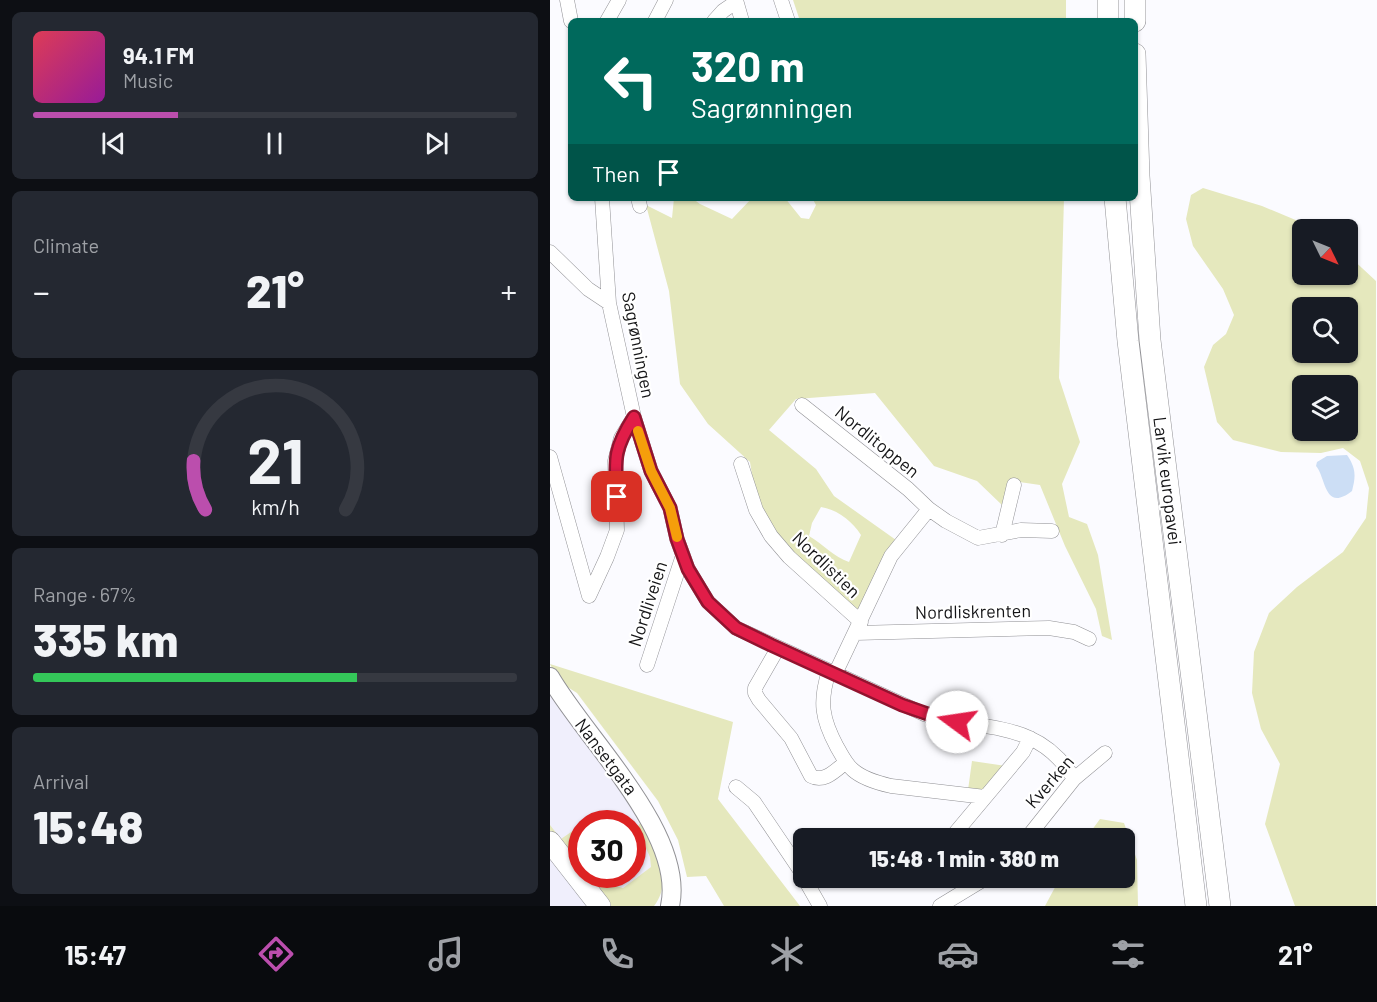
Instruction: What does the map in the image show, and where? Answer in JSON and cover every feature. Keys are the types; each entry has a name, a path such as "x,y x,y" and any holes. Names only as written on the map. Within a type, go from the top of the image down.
{"highway":[{"path":"1108,0 1108,18"},
{"path":"1135,0 1135,18"},
{"name":"Larvik europavei","path":"1138,146 1150,340 1220,906"},
{"name":"Larvik europavei","path":"1115,201 1128,341 1196,906"},
{"path":"550,842 600,906"},
{"path":"550,862 584,906"}],"main road":[{"name":"Nansetgata","path":"550,677 568,707 638,800 658,835 671,872 673,894 670,906"},
{"path":"663,906 671,872"}],"street":[{"path":"567,0 570,18"},
{"path":"609,18 619,0"},
{"path":"657,18 666,0"},
{"path":"781,0 787,18"},
{"path":"717,18 736,1 741,18"},
{"name":"Sagrønningen","path":"550,457 589,596 617,530 615,461 621,438 634,417 609,303 602,201"},
{"path":"550,252 588,289 609,303"},
{"name":"Nordlitoppen","path":"802,405 946,522 978,537 1002,535 1021,530 1052,531"},
{"name":"Nordliveien","path":"634,417 651,471 670,508 688,569 708,602 736,628 924,714 957,722 1001,727 1030,738 1058,756 1074,779"},
{"name":"Nordlistien","path":"741,464 756,510 771,536 859,627"},
{"path":"1002,535 1014,484"},
{"path":"929,509 891,556 859,627 825,684 822,707 829,731 846,762 854,771 878,783 985,797"},
{"name":"Nordliveien","path":"647,665 683,555"},
{"name":"Nordliskrenten","path":"859,627 1049,628 1074,632 1089,639"},
{"path":"778,648 755,688 759,700 791,738 811,776 823,779 846,762"},
{"path":"959,828 1023,752 1030,738"},
{"name":"Kverken","path":"1035,828 1074,779 1105,753"},
{"path":"736,787 754,802 793,860"},
{"path":"810,888 820,906"},
{"path":"940,906 970,888"}],"shaded area":[{"path":"550,695 632,810 568,810 568,888 646,888 646,835 661,867 645,906 550,906"}],"green space":[{"path":"793,0 1066,0 1066,18 799,18"},
{"path":"1203,188 1262,206 1293,219 1292,285 1358,285 1358,264 1376,281 1376,906 1295,906 1265,824 1280,764 1261,729 1252,693 1254,652 1269,613 1297,587 1343,552 1366,518 1369,488 1360,461 1343,448 1321,453 1281,452 1233,440 1217,422 1204,367 1213,345 1226,334 1234,315 1223,289 1193,246 1186,219 1191,195"},
{"path":"674,201 696,201 732,219 749,201 787,201 801,218 809,219 816,205 814,201 1064,201 1059,378 1080,442 1062,484 1069,517 1087,524 1098,555 1112,640 1102,636 1096,609 1065,546 1040,485 1013,481 1002,505 977,481 934,466 875,393 796,399 769,430 816,469 834,496 896,540 859,617 776,541 757,506 750,462 708,424 680,384 669,291 646,205 672,218","holes":["821,507 844,517 861,535 849,562 838,557 809,536 812,523"]},
{"path":"550,664 733,722 718,799 800,906 724,906 706,876 687,877 678,840 658,801 577,693 558,681"},
{"path":"972,761 1006,766 984,789 968,790"},
{"path":"1100,819 1124,823 1126,828 1093,828"},
{"path":"550,825 561,839 568,834 568,858 550,836"},
{"path":"646,830 657,853 663,875 663,886 654,906 606,906 592,888 646,888 646,871 651,867 646,848"},
{"path":"1135,854 1138,906 1045,906 1055,888 1135,888"}],"water":[{"path":"1347,455 1354,472 1352,491 1343,497 1336,498 1327,491 1316,466 1317,462 1327,456"}],"slow traffic":[{"path":"638,431 651,471 670,508 677,537"}],"route":[{"path":"617,497 615,461 621,438 634,417 651,471 670,508 677,539 688,569 708,602 736,628 771,645 902,705 924,714 957,722"}]}
